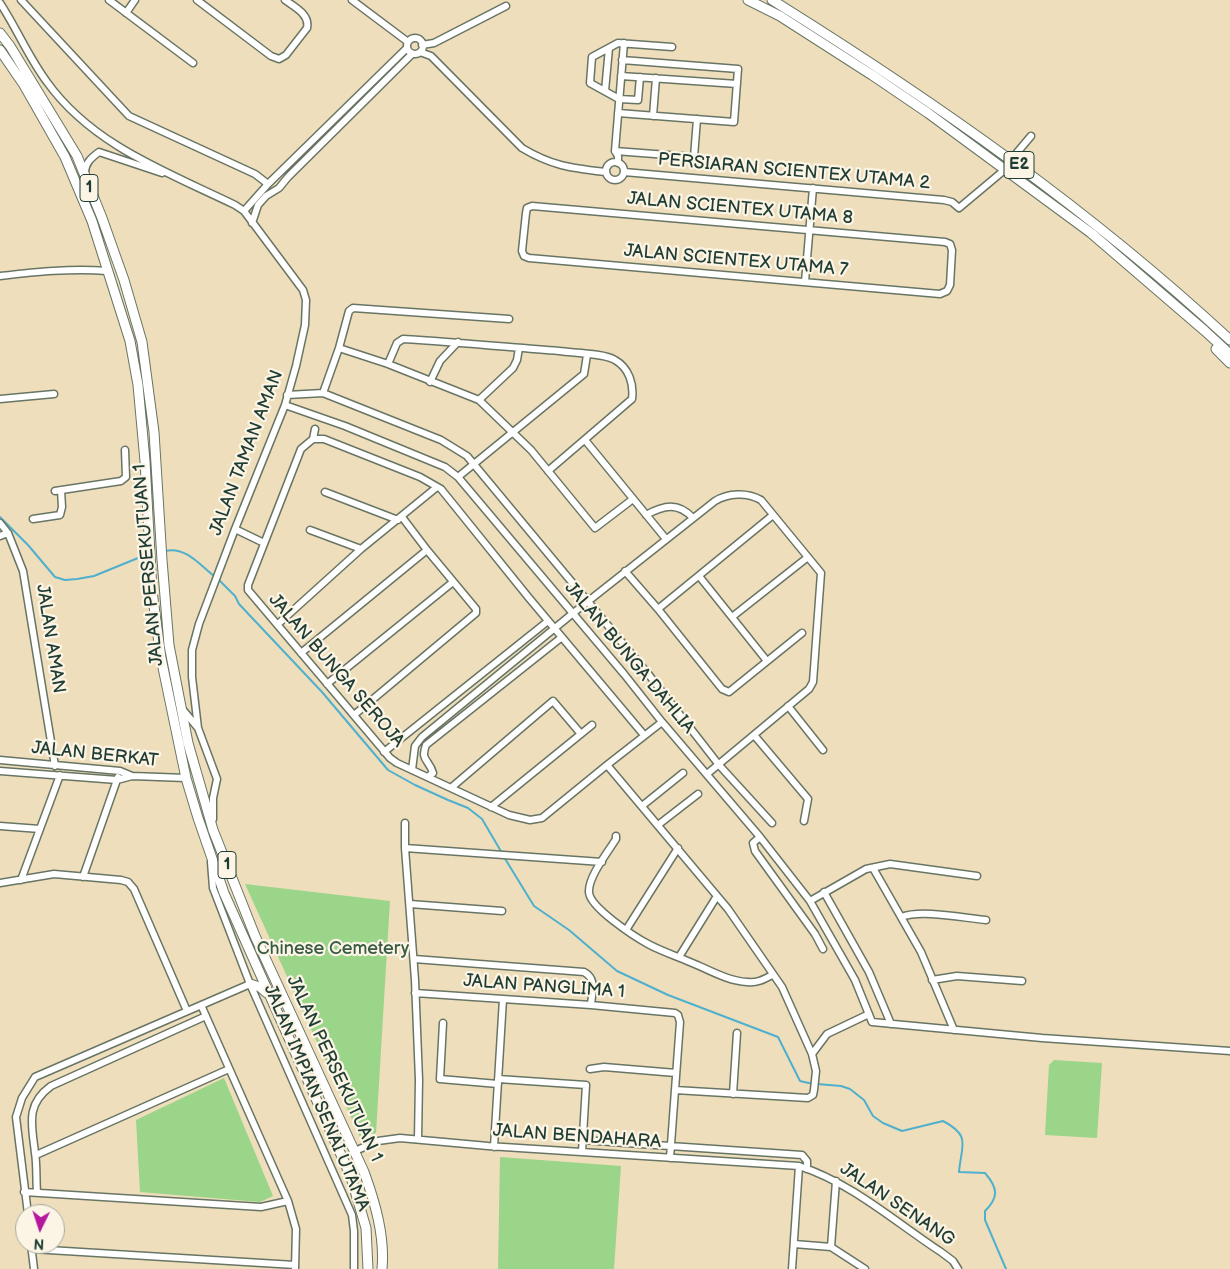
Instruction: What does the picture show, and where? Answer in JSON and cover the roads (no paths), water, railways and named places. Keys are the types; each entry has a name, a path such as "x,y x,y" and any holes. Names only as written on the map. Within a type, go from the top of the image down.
{"highway":[{"name":"E2","path":"748,0 780,16 928,113 1091,233 1230,354"},
{"name":"E2","path":"772,0 877,67 1022,167 1103,230 1230,340"},
{"name":"JALAN PERSEKUTUAN 1","path":"0,33 10,46 76,156 102,218 124,280 142,342 154,432 169,645 188,743 213,830 256,936 355,1151 374,1199 380,1229 383,1267"},
{"name":"JALAN PERSEKUTUAN 1","path":"0,50 24,85 66,157 92,221 130,341 138,385 145,460 149,563 161,658 186,778 211,856 234,917 351,1177 366,1228 368,1269"},
{"path":"1154,286 1230,363"},
{"path":"250,984 260,987 272,999"}],"street":[{"path":"21,0 129,116 255,174 268,184 278,183 288,178"},
{"path":"108,0 193,63"},
{"path":"126,13 135,0"},
{"path":"197,0 271,56 279,58 286,55 307,28 306,16 285,0"},
{"path":"352,0 407,45 412,54"},
{"name":"JALAN TAMAN AMAN","path":"0,3 48,83 72,112 87,126 130,153 244,211 298,281 306,300 305,325 285,405 235,529 199,624 192,650 192,677 198,728"},
{"path":"252,222 258,205 266,196 279,188 412,54 506,6"},
{"path":"244,211 268,184 413,39 417,39 421,48 522,148 556,165 605,172"},
{"path":"640,77 638,100 619,99 590,83 592,57 618,43 672,47"},
{"path":"618,163 618,156 615,151 624,43"},
{"path":"605,91 609,48"},
{"path":"618,113 734,122 737,84 738,69 622,60"},
{"path":"621,76 737,84"},
{"path":"653,116 656,78"},
{"path":"615,151 694,157 697,119"},
{"path":"1015,154 1031,136"},
{"path":"610,163 618,163 623,166 624,172 620,179 610,180 605,172 606,167 610,163 611,155 615,151"},
{"name":"JALAN TAMAN AMAN","path":"85,179 87,164 99,152 184,180"},
{"name":"PERSIARAN SCIENTEX UTAMA 2","path":"624,172 944,200 952,202 959,208 1002,172"},
{"path":"804,282 813,188"},
{"name":"JALAN SCIENTEX UTAMA 8","path":"529,258 524,256 522,251 527,208 532,206 809,230 950,244 952,250 950,285 948,291 940,294"},
{"name":"JALAN SCIENTEX UTAMA 7","path":"529,258 940,294"},
{"path":"0,276 45,272 107,271"},
{"path":"322,394 339,348 349,311 353,308 509,320"},
{"path":"388,364 397,343 403,339 458,342 607,356 621,364 629,376 633,388 632,399 548,471"},
{"path":"430,382 440,361 458,342"},
{"path":"339,348 388,364 478,400 514,433 595,528 633,499"},
{"path":"478,400 516,364 519,348"},
{"path":"458,477 584,374 587,355"},
{"path":"0,399 54,394"},
{"path":"287,395 322,394 441,440 460,451 474,463 719,764 772,823"},
{"name":"JALAN BUNGA DAHLIA","path":"285,405 345,426 444,467 458,477 760,837 810,901 855,980 870,1017"},
{"path":"315,429 313,439 324,439 420,478 441,489 548,621 644,734"},
{"name":"JALAN BUNGA SEROJA","path":"313,439 301,449 248,585 248,590 384,752 397,763 429,776 491,807 509,815 530,820 544,817 607,764"},
{"path":"585,440 666,539"},
{"path":"33,518 60,515 62,507 58,490 124,479 126,477 125,450"},
{"path":"278,624 361,549 437,487"},
{"path":"325,492 400,518 476,609 473,616 354,715"},
{"path":"412,770 415,746 422,737 554,628 693,518 723,496 735,495 761,500 820,574 813,682 809,689 707,774"},
{"path":"646,515 671,506 682,508 693,518"},
{"path":"658,610 773,515"},
{"name":"JALAN AMAN","path":"0,523 8,533 20,562 24,578 55,766"},
{"path":"235,529 264,543"},
{"path":"310,530 361,549"},
{"path":"0,536 8,533"},
{"path":"301,653 427,550"},
{"path":"732,617 808,557"},
{"path":"625,572 722,689 729,692 802,633"},
{"path":"699,576 768,661"},
{"path":"327,684 453,582"},
{"path":"384,752 548,621"},
{"path":"429,776 433,773 432,767 424,758 423,752 426,745 562,637"},
{"path":"452,787 553,701 581,734"},
{"path":"788,706 823,750"},
{"path":"183,710 198,728 217,779 212,808 213,830"},
{"path":"662,722 607,764 728,909 782,987 812,1054 816,1071 813,1095 809,1098 675,1090"},
{"path":"491,807 592,725"},
{"path":"754,735 808,799 804,821"},
{"name":"JALAN BERKAT","path":"0,760 120,771 132,776 186,778"},
{"path":"0,771 117,780 132,776"},
{"path":"83,877 120,771"},
{"path":"642,806 683,773"},
{"path":"22,880 60,775"},
{"path":"658,825 698,794"},
{"path":"405,823 405,848 414,959 419,1080 418,1139"},
{"path":"0,826 40,830"},
{"path":"616,836 590,882 590,897 596,905 626,930 649,945 727,978 745,982 760,981 772,975"},
{"path":"760,837 754,843 754,851 811,929 823,950"},
{"path":"405,848 602,862"},
{"path":"626,930 678,848"},
{"name":"JALAN IMPIAN SENAI UTAMA","path":"211,856 212,888 250,984 352,1215 354,1269"},
{"path":"810,901 866,869 890,864 977,876"},
{"path":"873,868 921,952 954,1030"},
{"path":"0,883 54,874 128,882 132,886 187,1011"},
{"path":"824,892 869,972 891,1024"},
{"path":"680,958 717,896"},
{"path":"410,904 502,911"},
{"path":"901,917 920,913 986,920"},
{"path":"414,959 584,972 590,975 593,981 591,1005"},
{"path":"932,980 957,976 1022,981"},
{"path":"26,1204 16,1112 35,1077 250,984"},
{"name":"JALAN PANGLIMA 1","path":"415,993 670,1011 678,1015 680,1022 676,1072"},
{"path":"494,1147 503,999"},
{"path":"65,1249 295,1267 296,1229 288,1201 201,1005"},
{"path":"37,1192 32,1111 37,1098 51,1086 206,1016"},
{"path":"812,1054 827,1034 870,1017 874,1023 1042,1038 1230,1051"},
{"path":"443,1023 440,1079 586,1085 582,1152"},
{"path":"733,1094 737,1034"},
{"path":"590,1068 604,1067 676,1072 670,1158"},
{"path":"36,1155 229,1069"},
{"name":"JALAN BENDAHARA","path":"355,1151 383,1140 418,1139 494,1147 799,1166"},
{"path":"582,1140 802,1155 807,1162 807,1169"},
{"path":"792,1269 799,1166"},
{"name":"JALAN SENANG","path":"799,1166 836,1181 941,1252 953,1261 958,1269"},
{"path":"831,1247 836,1181"},
{"path":"24,1192 260,1207 288,1201"},
{"path":"794,1244 831,1247 856,1267 865,1269"},
{"path":"32,1254 34,1269"}],"waterway":[{"path":"0,517 28,545 55,577 65,580 94,576 148,555"},
{"path":"165,551 172,550 186,554 214,576"},
{"path":"218,579 322,692 388,770 415,785 468,808 482,819 502,853"},
{"path":"504,857 534,906 569,930 617,971 668,995 778,1037 800,1081 813,1084"},
{"path":"817,1084 841,1086 850,1089 864,1100 873,1116 883,1123 902,1131 943,1121 952,1126 958,1132 963,1142 959,1172 985,1173 994,1188 995,1197 985,1211 985,1220 1006,1269"}],"park label":[{"name":"Chinese Cemetery","path":"333,949"}]}
